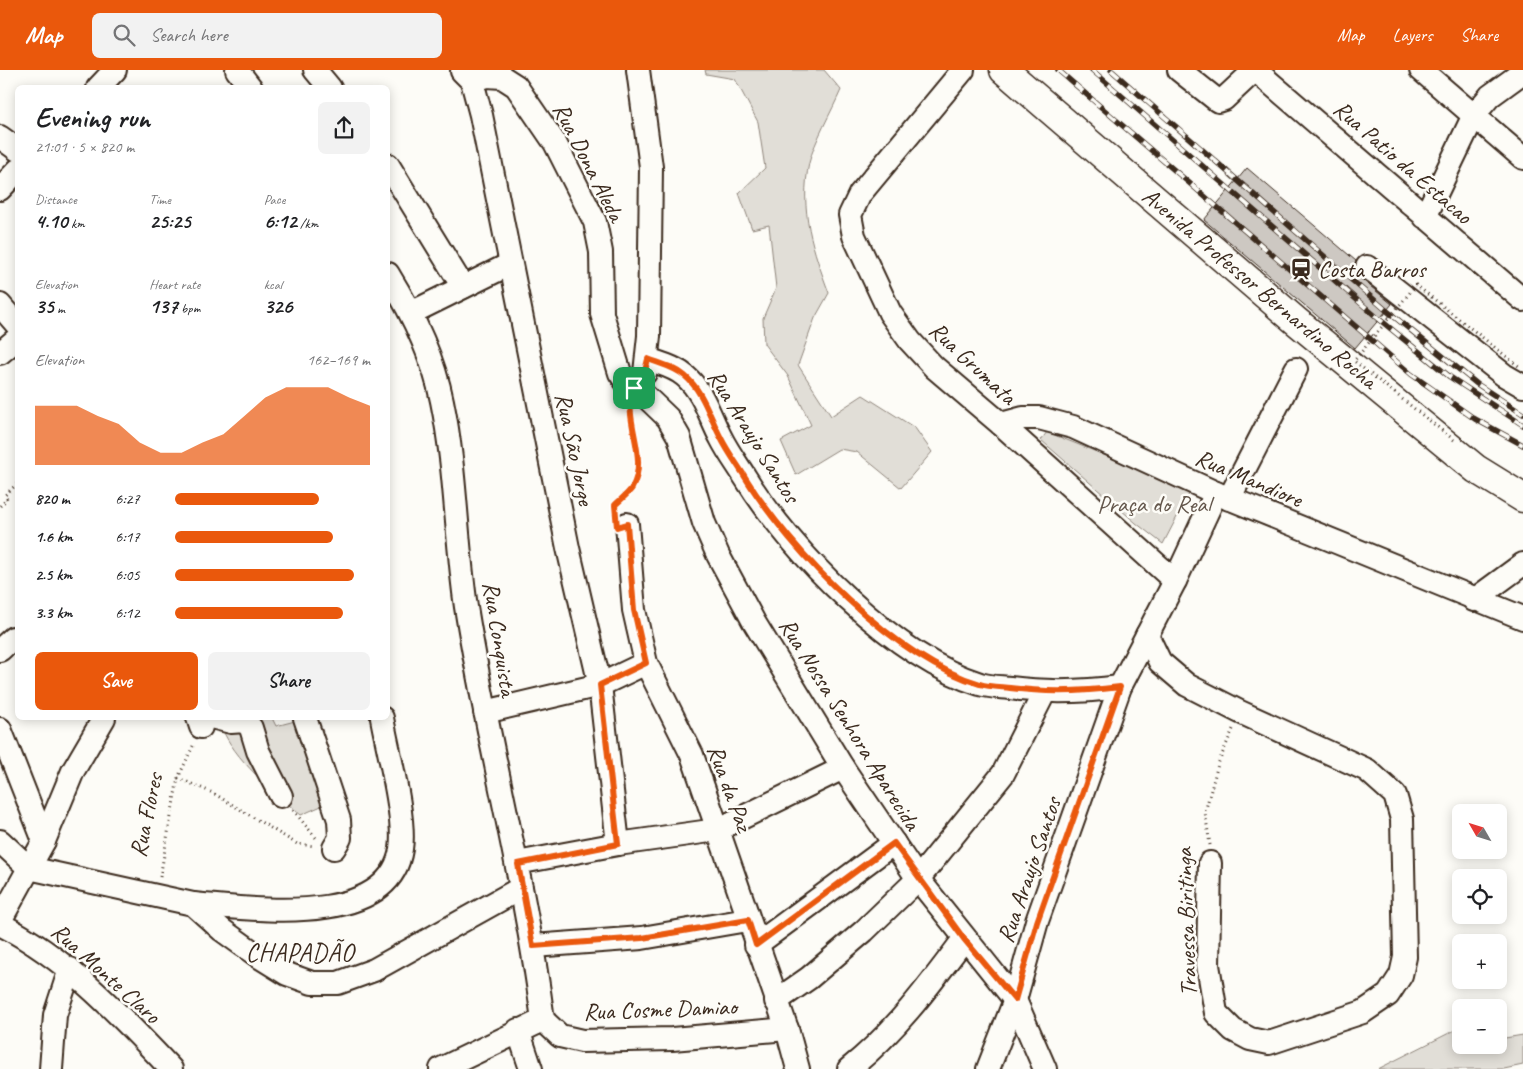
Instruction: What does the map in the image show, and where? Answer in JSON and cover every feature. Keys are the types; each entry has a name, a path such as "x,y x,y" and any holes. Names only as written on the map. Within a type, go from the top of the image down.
{"main road":[{"name":"Avenida Professor Bernardino Rocha","path":"1004,70 1311,333 1476,469 1523,498"}],"street":[{"path":"315,70 328,85"},
{"path":"637,389 648,359 651,167 638,70"},
{"name":"Rua Grumata","path":"963,70 860,194 850,215 854,236 890,313 910,341 934,367 1001,424 1175,581"},
{"name":"Rua Patio da Estacao","path":"1179,70 1218,101 1224,100 1255,70 1523,300"},
{"path":"1421,70 1523,158"},
{"path":"1425,216 1474,115 1490,96 1523,72"},
{"name":"Rua São Jorge","path":"466,76 481,115 568,548 600,685 618,844"},
{"name":"Rua Dona Aleda","path":"466,76 502,78 516,86 554,143 595,222 601,252 602,314 620,373 628,385 637,389"},
{"path":"0,137 15,148"},
{"path":"390,168 463,287"},
{"path":"0,189 15,173"},
{"path":"411,313 510,264"},
{"path":"1367,267 1504,375 1522,377"},
{"name":"Rua Conquista","path":"390,277 411,313 430,359 442,400 466,606 518,864 533,946 543,1020"},
{"path":"0,306 15,323"},
{"path":"0,354 15,341"},
{"name":"Rua Araujo Santos","path":"648,359 673,368 695,386 720,437 749,483 780,526 818,570 884,631 944,669 981,684 1044,693 1076,693 1120,687"},
{"name":"Rua Araujo Santos","path":"988,1069 1015,1000 1037,922 1120,687 1175,581 1296,369"},
{"name":"Rua Nossa Senhora Aparecida","path":"637,389 668,418 678,437 704,523 718,555 754,622 843,768 918,879 964,939 1015,1000 1046,1069"},
{"name":"Rua Mandiore","path":"1001,424 1024,418 1039,418 1056,422 1223,496 1474,600 1523,618"},
{"name":"Rua da Paz","path":"627,524 634,610 646,663 692,755 756,945 787,1029 798,1069"},
{"path":"1474,600 1523,564"},
{"name":"Travessa Biritinga","path":"1147,635 1160,662 1187,685 1240,712 1367,770 1394,795 1402,819 1405,957 1401,975 1388,995 1363,1012 1269,1043 1250,1040 1233,1030 1216,1013 1208,965 1210,863"},
{"path":"486,712 600,685 646,663"},
{"path":"776,1001 830,961 918,879 1003,774 1044,693"},
{"path":"0,922 12,895 44,841 73,771 103,720"},
{"path":"305,720 339,820 340,838 328,847"},
{"path":"0,842 29,868 193,904 284,910 338,906 378,890 393,872 401,849 400,816 382,720"},
{"path":"205,721 245,721 251,728 258,751 281,796"},
{"path":"0,728 44,841"},
{"path":"518,864 618,844 718,830 843,768"},
{"path":"756,945 894,843"},
{"path":"193,904 222,930 287,974 312,983 338,983 374,970 521,888"},
{"path":"533,946 642,938 748,920"},
{"name":"Rua Monte Claro","path":"0,922 30,940 70,969 120,1016 171,1069"},
{"path":"848,1069 873,1050 912,1007 964,939"},
{"path":"51,1069 54,1015 70,969"},
{"path":"441,1069 518,1030 543,1020"},
{"name":"Rua Cosme Damiao","path":"543,1020 553,1032 560,1036 582,1040 672,1038 787,1029"},
{"path":"518,1030 531,1069"}],"path":[{"path":"1454,440 1354,361 1416,285 1522,377"},
{"path":"1384,314 1390,318"},
{"path":"1368,332 1374,337"},
{"path":"627,524 617,527 615,505 632,488 639,462 630,398 637,389"},
{"path":"0,506 7,499 5,495 15,486"},
{"name":"Travessa Biritinga","path":"1210,863 1210,841 1205,812 1218,764 1240,712"},
{"name":"Rua Flores","path":"156,896 178,778 205,721"},
{"path":"178,778 213,793 297,844 328,847"},
{"path":"281,796 328,847"}],"green space":[{"path":"705,70 824,70 841,90 811,155 806,180 809,230 829,293 815,318 798,365 831,416 863,395 915,428 932,452 901,488 857,452 839,449 796,475 781,441 811,425 788,376 764,344 763,318 776,288 769,225 752,229 739,193 765,168 758,122 735,79 706,74"},
{"name":"Praça do Real","path":"1047,432 1191,490 1163,544 1136,523 1041,440"},
{"path":"228,720 273,720 276,726 295,721 328,803 301,815 244,762 221,726"},
{"path":"1452,1032 1452,1054 1507,1054 1507,1038 1523,1035 1523,1065 1504,1069 1378,1069"}],"building":[{"path":"1247,168 1356,261 1355,271 1359,277 1392,304 1355,348 1204,220"}],"railway":[{"path":"1058,70 1411,374 1475,419 1523,445"},
{"path":"1092,70 1379,319 1450,377 1523,425"},
{"path":"1111,70 1386,310 1477,384 1523,414"}],"place":[{"name":"Costa Barros","path":"1301,269"}],"district":[{"name":"CHAPADÃO","path":"300,953"}],"route":[{"path":"648,359 673,368 685,376 695,386 720,437 749,483 780,526 818,570 884,631 944,669 981,684 1044,693 1076,693 1120,687 1037,922 1015,1000 964,939 918,879 894,843 756,945 748,920 642,938 533,946 518,864 618,844 600,685 646,663 634,610 627,524 617,527 615,505 632,488 639,462 630,398 634,388 640,391 648,359"}]}
